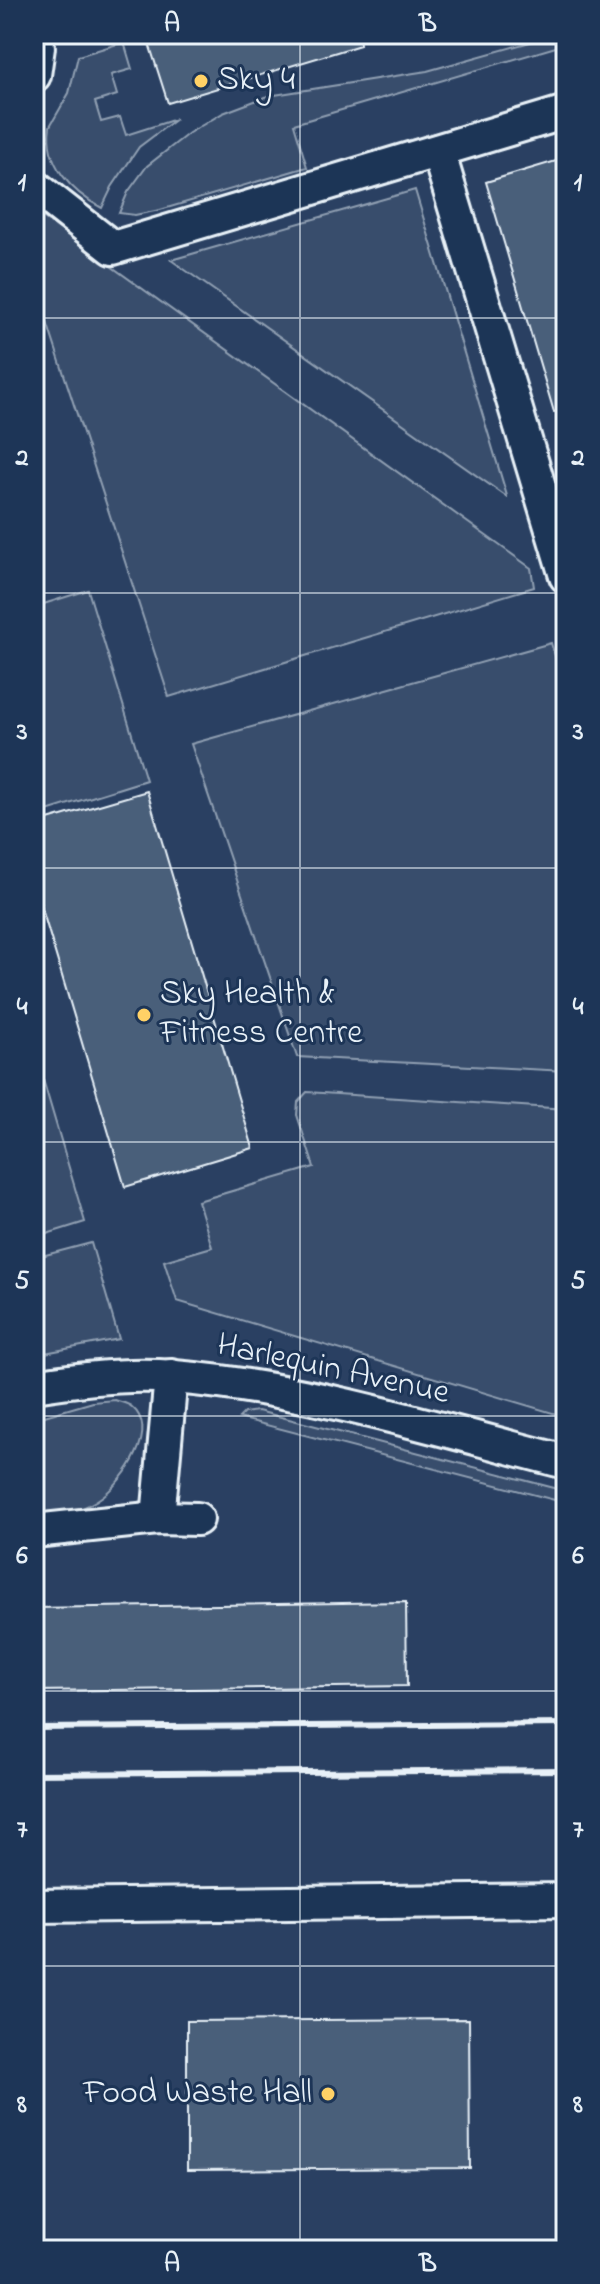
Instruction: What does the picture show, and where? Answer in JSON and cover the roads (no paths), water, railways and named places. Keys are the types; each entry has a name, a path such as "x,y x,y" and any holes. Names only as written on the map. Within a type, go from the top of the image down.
{"lane":[{"path":"34,75 38,47 35,34"},
{"path":"34,186 113,248 566,112"},
{"path":"438,151 566,576"},
{"path":"158,1518 171,1376"},
{"name":"Harlequin Avenue","path":"34,1386 70,1380 171,1376 288,1392 566,1462"},
{"path":"34,1531 158,1518 197,1519"},
{"path":"34,1906 566,1900"}],"railway":[{"path":"34,1728 566,1724"},
{"path":"34,1774 566,1770"}],"place":[{"name":"Sky 4","path":"201,81"},
{"name":"Sky Health & Fitness Centre","path":"144,1015"},
{"name":"Food Waste Hall","path":"328,2094"}]}
